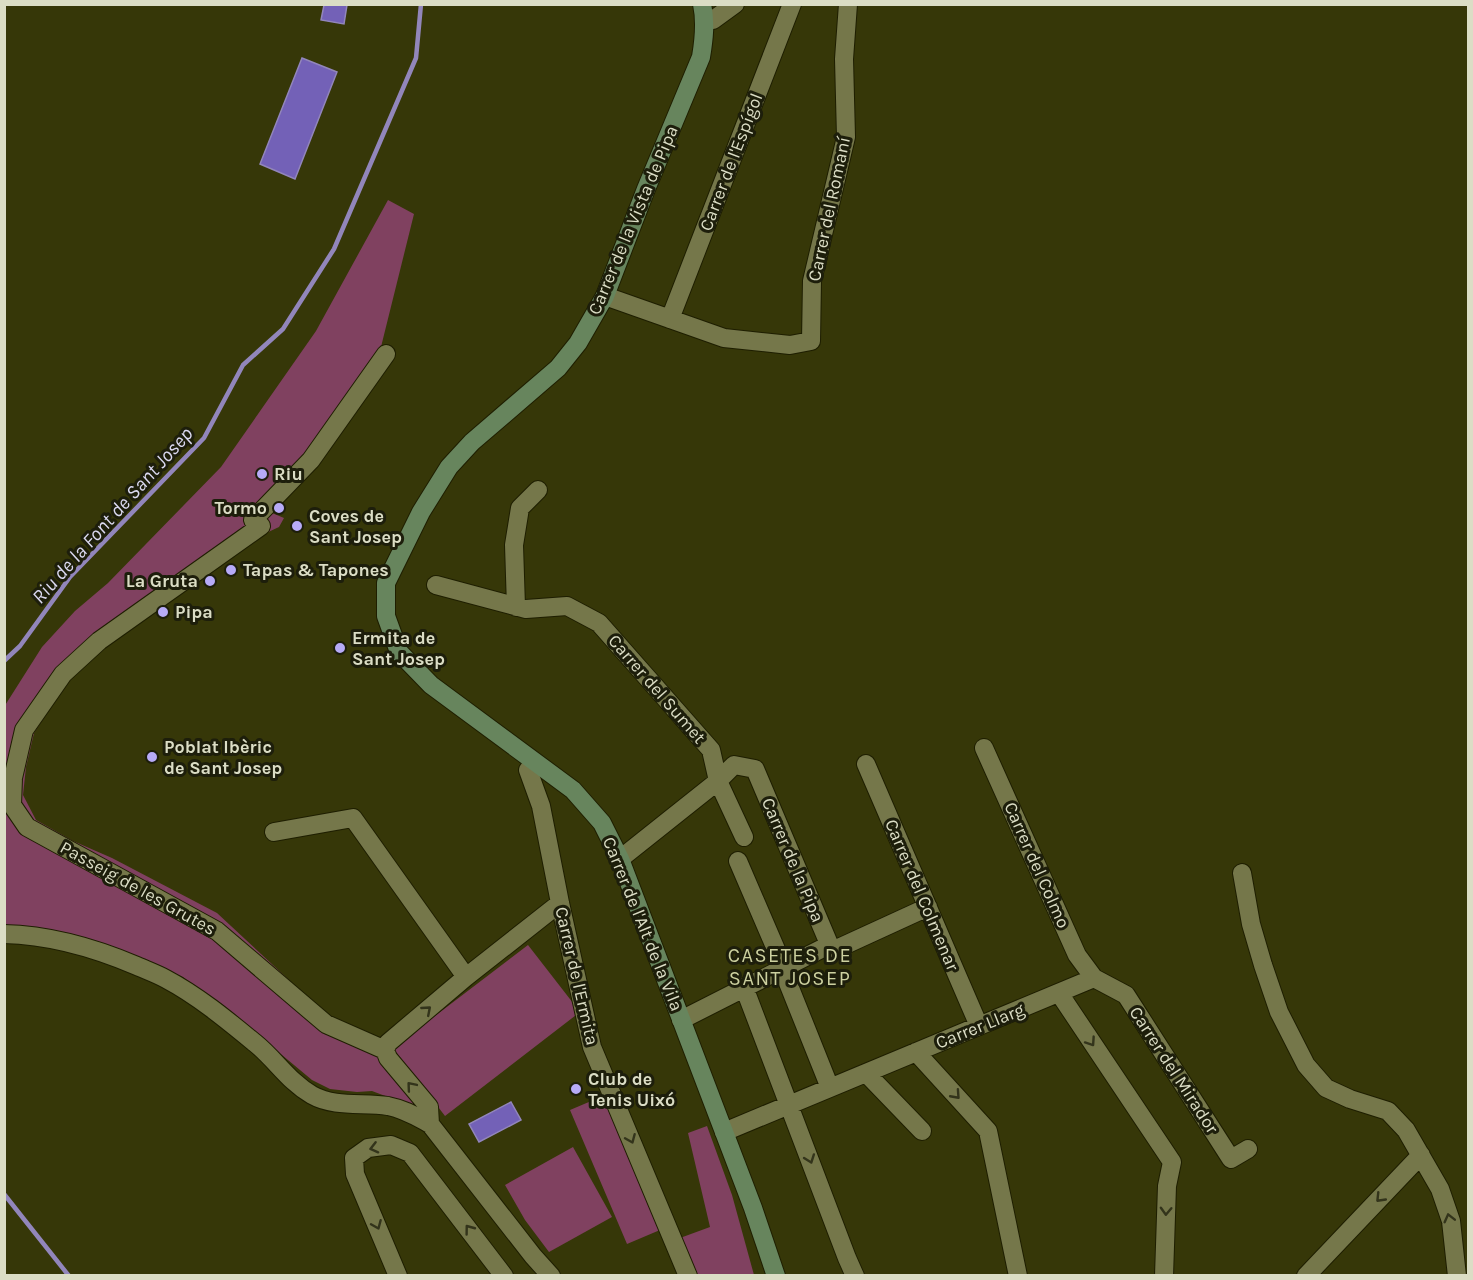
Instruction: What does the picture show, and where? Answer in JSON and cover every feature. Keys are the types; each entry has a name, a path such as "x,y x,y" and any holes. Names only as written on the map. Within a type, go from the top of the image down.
{"main road":[{"name":"Carrer de la Vista de Pipa","path":"386,583 421,512 449,467 472,442 558,368 578,343 604,296 701,57 704,35 702,4"},
{"name":"Carrer de l'Alt de la Vila","path":"386,583 386,616 399,652 431,685 573,789 602,823 620,859 753,1208 776,1275"},
{"name":"Carrer de l'Alt de la Vila","path":"753,1208 768,1275"}],"street":[{"path":"713,20 735,4"},
{"name":"Carrer de l'Espígol","path":"670,319 792,4"},
{"name":"Carrer del Romaní","path":"670,319 724,338 790,345 811,341 812,281 846,137 844,59 848,4"},
{"path":"604,296 670,319"},
{"name":"Passeig de les Grutes","path":"385,1050 326,1024 217,931 27,827 8,808 24,730 63,674 99,641 261,526 254,520 311,460 386,354"},
{"path":"516,607 514,545 520,508 538,490"},
{"name":"Carrer del Sumet","path":"436,585 526,609 567,606 599,623 711,750 718,781 744,837"},
{"name":"Carrer del Colmo","path":"984,748 1077,955 1094,978"},
{"name":"Carrer del Colmenar","path":"866,764 979,1026"},
{"name":"Carrer de la Pipa","path":"718,781 734,765 755,769 831,948"},
{"name":"Carrer de l'Ermita","path":"528,770 541,806 592,1047 688,1275"},
{"path":"620,859 718,781"},
{"path":"274,832 353,818 466,977"},
{"path":"738,861 830,1088"},
{"path":"1242,873 1251,924 1263,965 1279,1012 1305,1065 1326,1088 1388,1111 1406,1130 1440,1189 1451,1221 1457,1275"},
{"path":"430,1124 429,1107 388,1059 385,1050 388,1043 466,977 560,903"},
{"path":"681,1020 783,968 928,907"},
{"path":"4,934 87,947 107,953 166,979 213,1008 258,1045 296,1084 315,1096 334,1102 390,1106 411,1113 430,1124 550,1275"},
{"name":"Carrer Llarg","path":"724,1132 1094,978"},
{"name":"Carrer del Mirador","path":"1094,978 1126,994 1231,1159 1248,1149"},
{"path":"744,987 855,1275"},
{"path":"1059,993 1172,1162 1167,1186 1164,1275"},
{"path":"916,1052 988,1131 1018,1275"},
{"path":"866,1073 922,1131"},
{"path":"398,1275 355,1174 354,1158 368,1148 391,1145 410,1153 504,1275"},
{"path":"1306,1275 1421,1155"}],"shaded area":[{"path":"324,5 347,5 344,24 321,20"},
{"path":"302,58 337,72 295,179 260,164"},
{"path":"388,200 414,214 379,355 265,510 284,518 279,527 264,534 107,644 65,685 34,733 26,767 23,795 36,820 217,913 331,1019 382,1040 425,1111 372,1091 330,1089 312,1080 183,977 105,944 5,926 4,707 42,647 75,611 108,583 221,467 316,331"},
{"path":"528,945 580,1012 445,1116 393,1048"},
{"path":"603,1096 660,1230 627,1244 570,1110"},
{"path":"511,1102 521,1120 479,1142 469,1124"},
{"path":"707,1126 732,1195 754,1275 696,1275 680,1238 710,1227 688,1133"},
{"path":"573,1147 612,1217 549,1252 525,1220 505,1185"}],"waterway":[{"name":"Riu de la Font de Sant Josep","path":"4,661 20,646 70,577 204,438 243,365 283,329 334,249 416,58 421,4"},
{"name":"Riu de la Font de Sant Josep","path":"4,1194 69,1276"}],"place":[{"name":"Riu","path":"262,474"},
{"name":"Tormo","path":"279,508"},
{"name":"Coves de Sant Josep","path":"297,526"},
{"name":"Tapas & Tapones","path":"231,570"},
{"name":"La Gruta","path":"210,581"},
{"name":"Pipa","path":"163,612"},
{"name":"Ermita de Sant Josep","path":"340,648"},
{"name":"Poblat Ibèric de Sant Josep","path":"152,757"},
{"name":"Club de Tenis Uixó","path":"576,1089"}],"district":[{"name":"CASETES DE SANT JOSEP","path":"790,966"}]}
